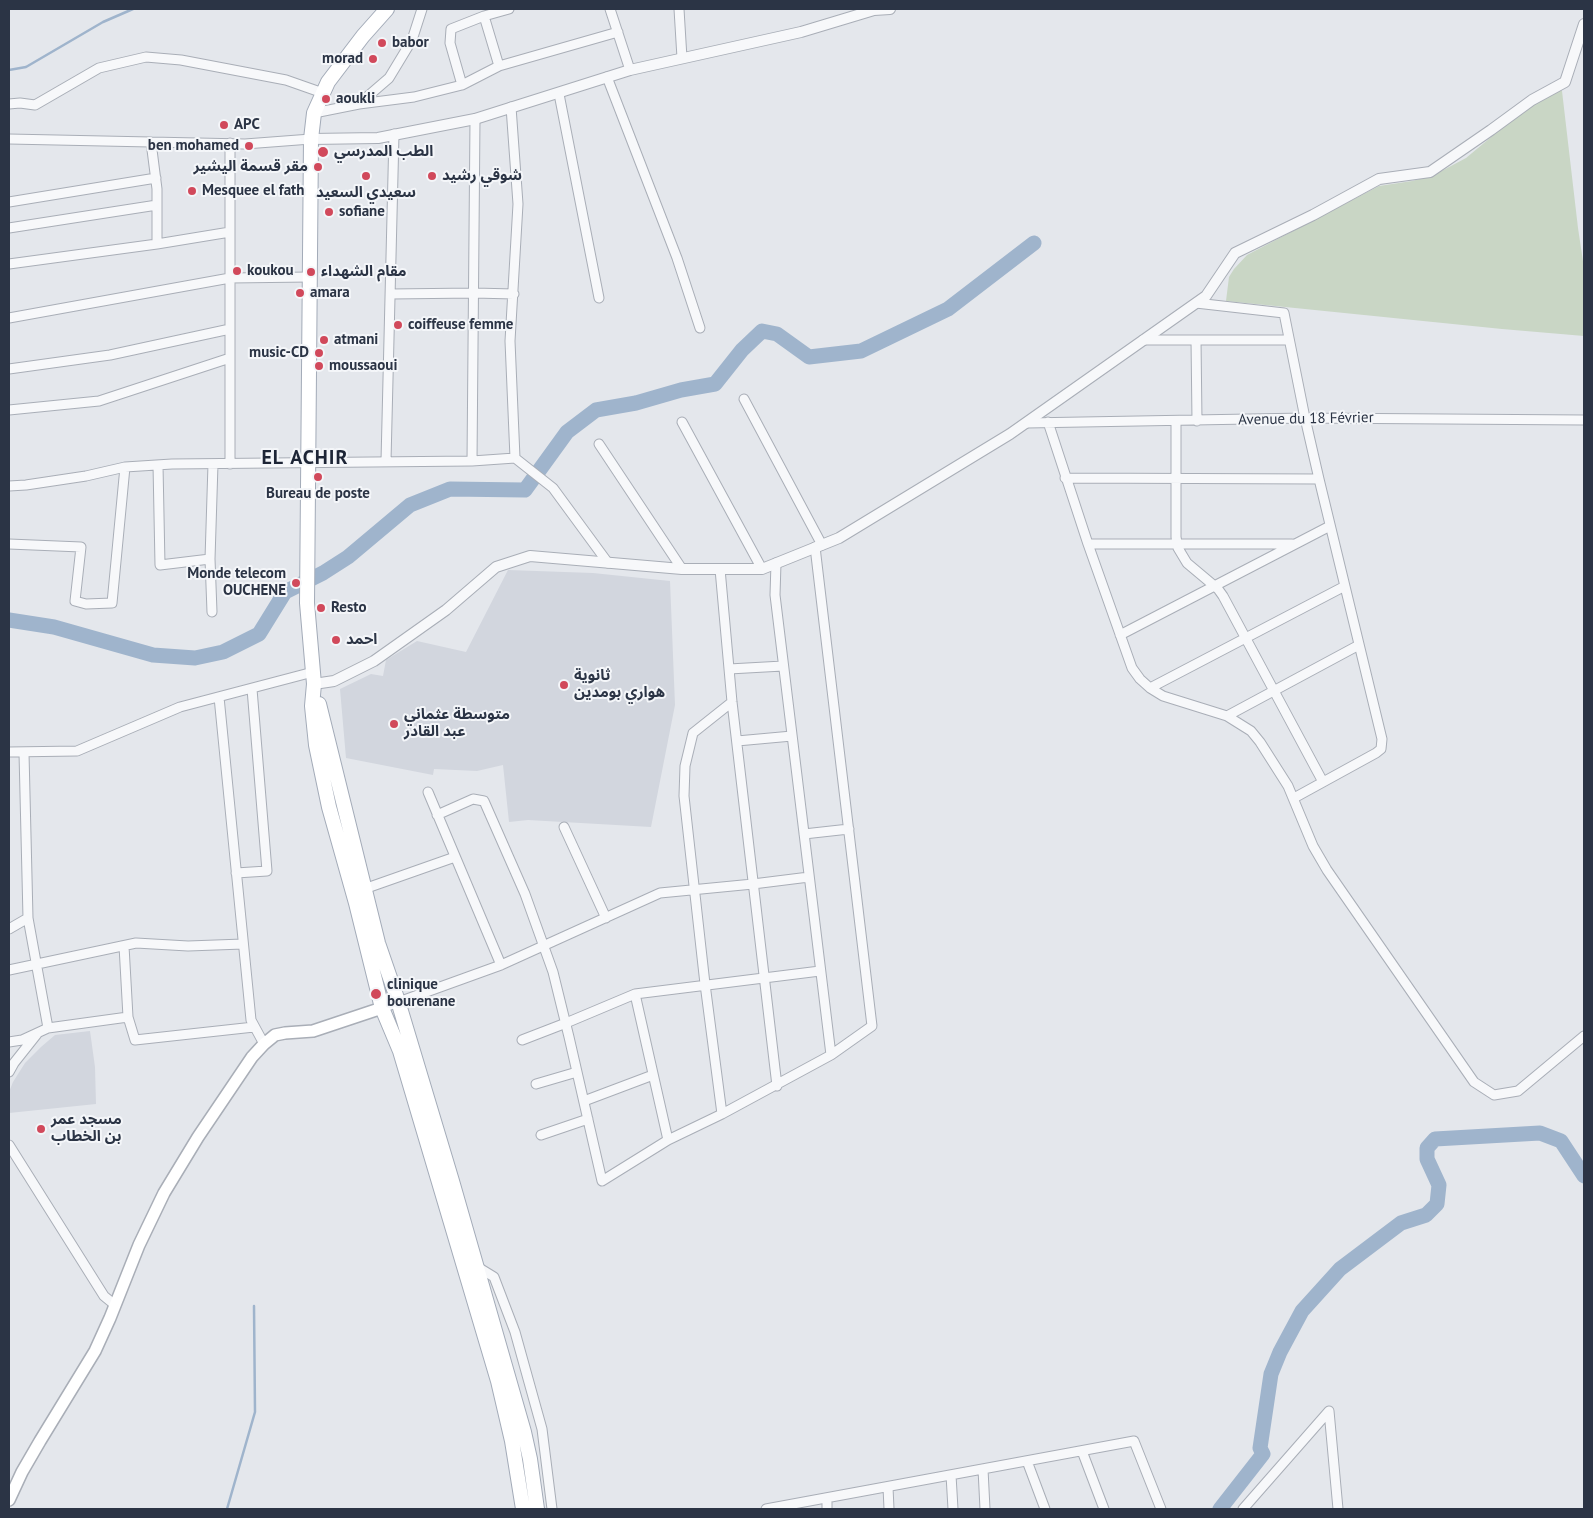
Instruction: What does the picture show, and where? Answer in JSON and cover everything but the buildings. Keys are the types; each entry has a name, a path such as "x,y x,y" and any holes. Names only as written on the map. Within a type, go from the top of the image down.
{"main road":[{"path":"387,9 342,62 328,82 314,113 311,139 308,604 314,678 378,943 398,1001 524,1432 530,1458 536,1509"},
{"path":"314,678 312,706 318,754 329,807 356,903 382,1008 400,1051 498,1381 512,1441 523,1509"},
{"path":"9,1500 22,1472 95,1351 116,1305 139,1245 164,1193 237,1077 264,1044 275,1036 285,1033 313,1031 382,1008"}],"street":[{"path":"359,104 389,78 412,40 422,9"},
{"path":"462,84 450,43 451,29 484,16 509,9"},
{"path":"610,9 630,70"},
{"path":"679,9 682,58"},
{"path":"9,139 230,143 378,138 475,119 630,70 801,32 874,9 890,9"},
{"path":"484,16 499,66"},
{"path":"9,752 77,751 180,707 252,689 314,678 334,681 374,661 446,610 496,567 530,556 682,569 762,569 819,546 848,532 1027,423 1206,296 1235,254 1313,215 1378,179 1430,172 1532,100 1565,82 1584,24"},
{"path":"314,113 359,104 414,97 462,84 499,66 618,32"},
{"path":"9,104 36,105 99,68 146,58 181,60 286,80 323,93"},
{"path":"607,77 677,258 700,328"},
{"path":"559,94 599,298"},
{"path":"511,107 518,204 510,341 515,458"},
{"path":"472,461 475,119"},
{"path":"386,461 394,134"},
{"path":"151,142 156,178 157,244"},
{"path":"230,143 230,464"},
{"path":"9,202 156,178"},
{"path":"9,228 157,205"},
{"path":"9,264 230,232"},
{"path":"9,318 230,278 310,277"},
{"path":"391,294 514,294"},
{"path":"1196,303 1284,313 1319,479 1382,739 1382,746 1376,753 1294,798"},
{"path":"9,368 110,355 230,329"},
{"path":"1143,340 1289,340"},
{"path":"1196,340 1197,421"},
{"path":"9,410 98,401 230,358"},
{"path":"437,815 473,799 484,801 525,894 553,972 602,1181 668,1140 777,1086 830,1055 872,1026 819,546 744,399"},
{"name":"Avenue du 18 Février","path":"1027,423 1305,418 1584,420"},
{"path":"1176,421 1177,544 1180,552 1187,563 1223,596 1323,782"},
{"path":"682,422 762,569"},
{"path":"1048,422 1065,478 1132,668 1140,679 1163,696 1227,716 1251,731 1281,774 1327,870 1474,1082 1494,1095 1518,1091 1584,1036"},
{"path":"599,444 682,569"},
{"path":"9,486 86,476 125,467 158,465 472,461 515,458 553,488 608,563"},
{"path":"212,612 210,559 213,464"},
{"path":"158,465 160,565 210,559"},
{"path":"9,544 81,547 75,601 86,604 112,603 125,467"},
{"path":"1065,478 1319,479"},
{"path":"1120,635 1330,526"},
{"path":"1088,544 1295,544"},
{"path":"776,563 775,595 830,1055"},
{"path":"720,569 732,702 777,1086"},
{"path":"1150,688 1344,586"},
{"path":"1227,716 1359,645"},
{"path":"729,669 783,666"},
{"path":"236,872 268,871 252,689"},
{"path":"219,698 251,1020 264,1044"},
{"path":"722,1114 684,796 685,766 693,733 732,702"},
{"path":"737,741 792,736"},
{"path":"9,1072 14,1063 44,1030 37,964 28,918 24,753"},
{"path":"428,792 501,965"},
{"path":"564,826 606,918"},
{"path":"804,834 849,829"},
{"path":"364,890 455,857"},
{"path":"382,1008 501,965 660,894 809,877"},
{"path":"9,929 28,918"},
{"path":"9,970 136,944 188,946 243,944"},
{"path":"124,946 128,1017 135,1040 254,1027"},
{"path":"522,1040 635,994 820,971"},
{"path":"635,994 668,1140"},
{"path":"9,1042 22,1040 44,1030 128,1017"},
{"path":"536,1084 577,1072"},
{"path":"584,1101 653,1075"},
{"path":"541,1134 588,1119"},
{"path":"9,1145 104,1296 116,1305"},
{"path":"476,1266 494,1278 515,1332 542,1429 552,1509"},
{"path":"1243,1509 1329,1410 1338,1509"},
{"path":"766,1509 1134,1442 1161,1509"},
{"path":"1082,1451 1104,1509"},
{"path":"1027,1461 1045,1509"},
{"path":"983,1470 985,1509"},
{"path":"952,1475 953,1509"},
{"path":"888,1487 889,1509"},
{"path":"827,1498 827,1509"}],"shaded area":[{"name":"ثانوية هواري بومدين","path":"508,570 593,573 670,581 675,705 651,827 528,820 509,822 503,765 477,771 434,769 433,775 346,758 340,689 371,674 383,676 386,660 417,641 466,652"},
{"path":"90,1031 95,1067 96,1104 9,1113 9,1092 25,1063 55,1035"}],"green space":[{"path":"1558,89 1562,91 1584,268 1584,336 1226,301 1229,277 1247,255 1379,186 1412,181 1434,175 1466,158 1526,108"}],"waterway":[{"path":"9,70 26,67 103,22 133,9"},
{"path":"9,620 54,627 153,655 195,658 223,652 259,634 285,592 323,573 348,557 410,505 450,489 525,490 567,432 596,410 636,403 681,390 715,384 742,350 762,331 777,334 809,357 861,351 948,309 1034,243"},
{"path":"1220,1509 1263,1454 1260,1448 1271,1374 1280,1352 1302,1311 1340,1269 1401,1223 1426,1215 1437,1204 1439,1185 1427,1159 1427,1148 1435,1139 1540,1133 1561,1141 1584,1176"},
{"path":"227,1509 255,1412 254,1306"}],"place":[{"name":"babor","path":"382,43"},
{"name":"morad","path":"373,59"},
{"name":"aoukli","path":"326,99"},
{"name":"APC","path":"224,125"},
{"name":"ben mohamed","path":"249,146"},
{"name":"الطب المدرسي","path":"323,152"},
{"name":"مقر قسمة اليشير","path":"318,167"},
{"name":"سعيدي السعيد","path":"366,176"},
{"name":"شوقي رشيد","path":"432,176"},
{"name":"Mesquee el fath","path":"192,191"},
{"name":"sofiane","path":"329,212"},
{"name":"koukou","path":"237,271"},
{"name":"مقام الشهداء","path":"311,272"},
{"name":"amara","path":"300,293"},
{"name":"coiffeuse femme","path":"398,325"},
{"name":"atmani","path":"324,340"},
{"name":"music-CD","path":"319,353"},
{"name":"moussaoui","path":"319,366"},
{"name":"Bureau de poste","path":"318,477"},
{"name":"Monde telecom OUCHENE","path":"296,583"},
{"name":"Resto","path":"321,608"},
{"name":"احمد","path":"336,640"},
{"name":"ثانوية هواري بومدين","path":"564,685"},
{"name":"متوسطة عثماني عبد القادر","path":"394,724"},
{"name":"clinique bourenane","path":"376,994"},
{"name":"مسجد عمر بن الخطاب","path":"41,1129"}],"district":[{"name":"EL ACHIR","path":"305,458"}]}
